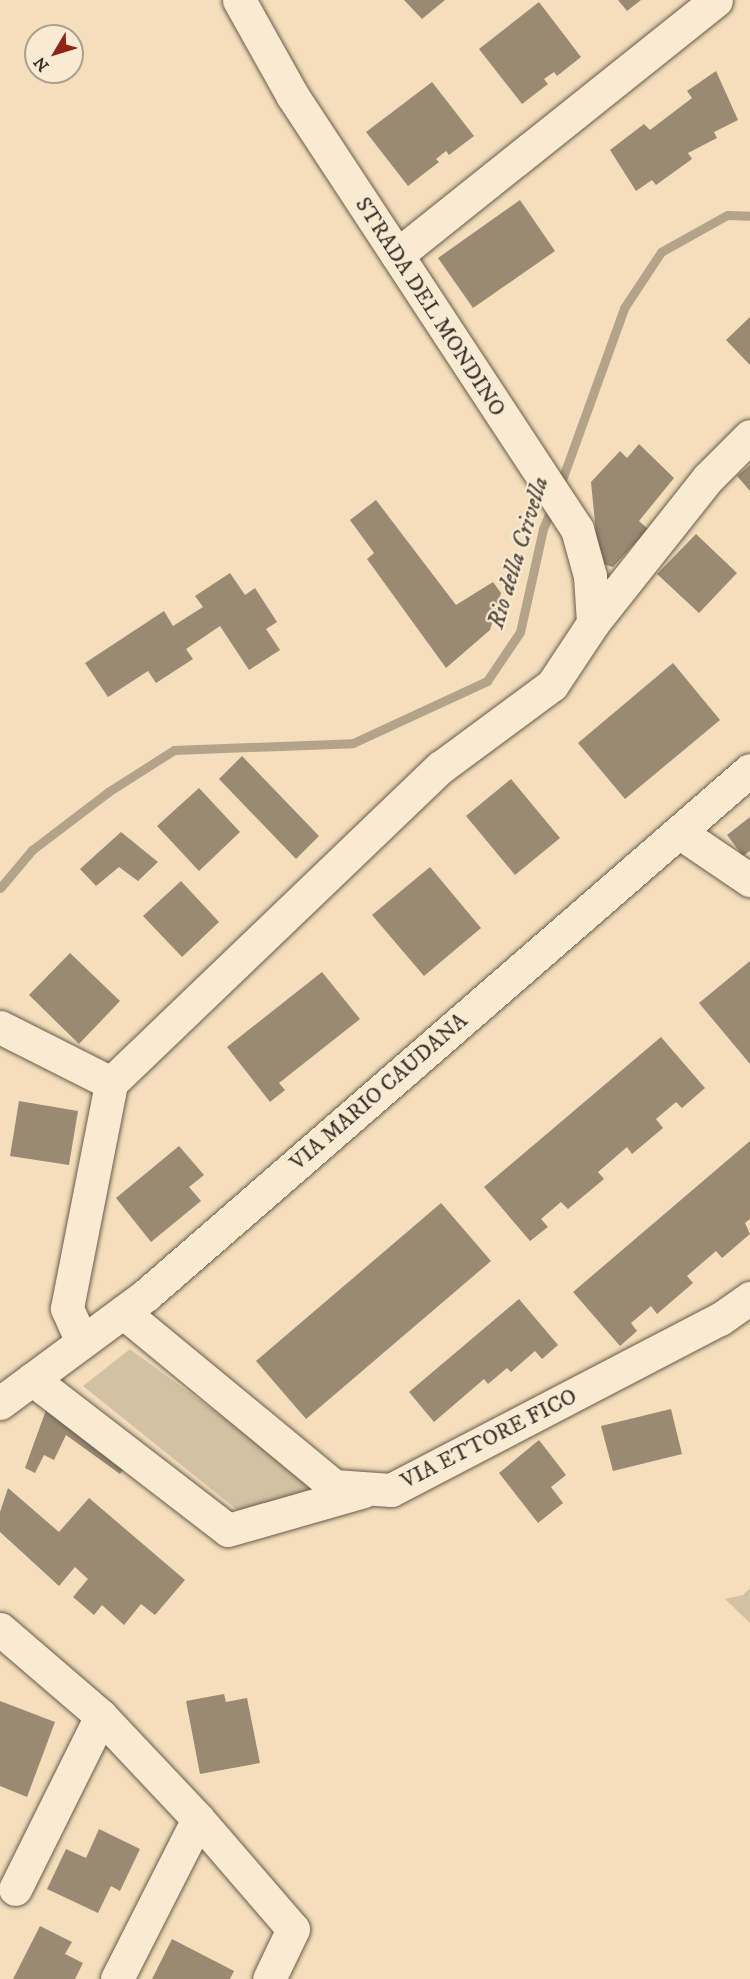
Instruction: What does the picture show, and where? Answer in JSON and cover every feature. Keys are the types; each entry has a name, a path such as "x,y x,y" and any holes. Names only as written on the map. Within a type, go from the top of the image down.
{"street":[{"name":"STRADA DEL MONDINO","path":"239,0 292,95 542,480 577,529 590,576 593,623"},
{"path":"397,255 716,0"},
{"path":"82,1342 67,1308 111,1083 441,767 552,685 593,623 708,478 750,436"},
{"name":"VIA MARIO CAUDANA","path":"0,1404 123,1312 750,770"},
{"path":"679,832 750,880"},
{"path":"0,1027 111,1083"},
{"name":"VIA ETTORE FICO","path":"123,1312 334,1486 391,1490 720,1319 750,1298"},
{"path":"33,1379 228,1530 375,1488"},
{"path":"0,1629 101,1716 198,1819 292,1929 269,1979"},
{"path":"15,1889 101,1716"},
{"path":"117,1979 198,1819"}],"shaded area":[{"path":"130,1349 317,1487 241,1513 83,1386"},
{"path":"750,1588 750,1623 725,1599 743,1595"}],"building":[{"path":"404,0 445,0 422,19"},
{"path":"618,0 641,0 627,11"},
{"path":"539,2 581,57 557,76 554,72 544,79 548,84 522,104 479,49"},
{"path":"716,71 738,120 714,132 717,138 688,153 692,159 656,185 652,180 636,191 610,150 644,124 650,130 692,98 687,91"},
{"path":"432,82 474,136 449,155 446,151 436,159 439,162 408,186 366,132"},
{"path":"520,200 555,251 473,308 438,258"},
{"path":"750,317 750,365 726,340"},
{"path":"639,444 674,478 639,521 648,529 613,567 599,563 591,482 620,451 627,458"},
{"path":"750,465 750,491 737,476"},
{"path":"376,500 456,605 493,582 501,593 490,630 446,668 367,559 374,553 350,520"},
{"path":"696,534 737,573 699,613 657,574"},
{"path":"230,573 245,595 255,588 277,622 266,629 280,650 249,670 220,626 186,649 193,659 156,683 148,671 108,697 85,663 164,611 173,626 203,607 195,596"},
{"path":"673,663 720,720 625,799 578,743"},
{"path":"242,756 319,836 296,859 219,779"},
{"path":"511,779 560,838 515,875 466,816"},
{"path":"199,788 240,832 199,871 157,826"},
{"path":"750,817 750,851 743,856 727,835"},
{"path":"121,832 158,862 138,881 119,867 96,886 80,869"},
{"path":"430,867 481,928 424,976 372,915"},
{"path":"181,881 219,922 182,957 143,916"},
{"path":"70,953 120,1001 79,1044 29,995"},
{"path":"750,961 750,1064 699,1003"},
{"path":"322,972 360,1019 279,1083 285,1090 270,1102 227,1047"},
{"path":"661,1037 705,1088 682,1108 676,1102 656,1119 663,1128 632,1154 627,1147 598,1172 604,1179 568,1209 561,1202 541,1219 548,1227 530,1241 484,1187"},
{"path":"19,1101 78,1111 69,1165 10,1156"},
{"path":"750,1141 750,1219 745,1223 750,1234 722,1258 716,1251 687,1276 693,1283 657,1314 651,1306 631,1323 637,1331 620,1346 573,1292"},
{"path":"179,1146 204,1175 189,1187 201,1201 151,1242 116,1198"},
{"path":"441,1203 491,1261 306,1419 256,1361"},
{"path":"519,1299 558,1345 542,1359 535,1351 511,1372 507,1368 488,1384 484,1379 434,1422 409,1392"},
{"path":"671,1409 682,1454 613,1471 601,1426"},
{"path":"46,1410 126,1466 120,1474 66,1435 54,1460 44,1455 35,1473 25,1468"},
{"path":"539,1440 566,1475 551,1487 563,1503 538,1523 499,1473"},
{"path":"8,1488 59,1532 89,1498 185,1580 155,1615 141,1604 124,1625 102,1605 94,1615 73,1597 88,1579 75,1567 59,1586 0,1532 0,1512"},
{"path":"224,1694 226,1702 247,1698 260,1763 200,1774 186,1701"},
{"path":"0,1701 55,1722 27,1797 0,1786"},
{"path":"99,1829 140,1849 120,1891 111,1886 98,1913 47,1889 66,1849 86,1858"},
{"path":"40,1926 72,1942 65,1954 83,1963 75,1979 13,1979"},
{"path":"172,1939 234,1971 230,1979 152,1979"}],"waterway":[{"name":"Rio della Crivella","path":"559,488 624,308 661,252 727,215 750,216"},
{"name":"Rio della Crivella","path":"0,888 32,850 108,792 174,750 353,743 487,681 520,632 543,529 553,504"}]}
